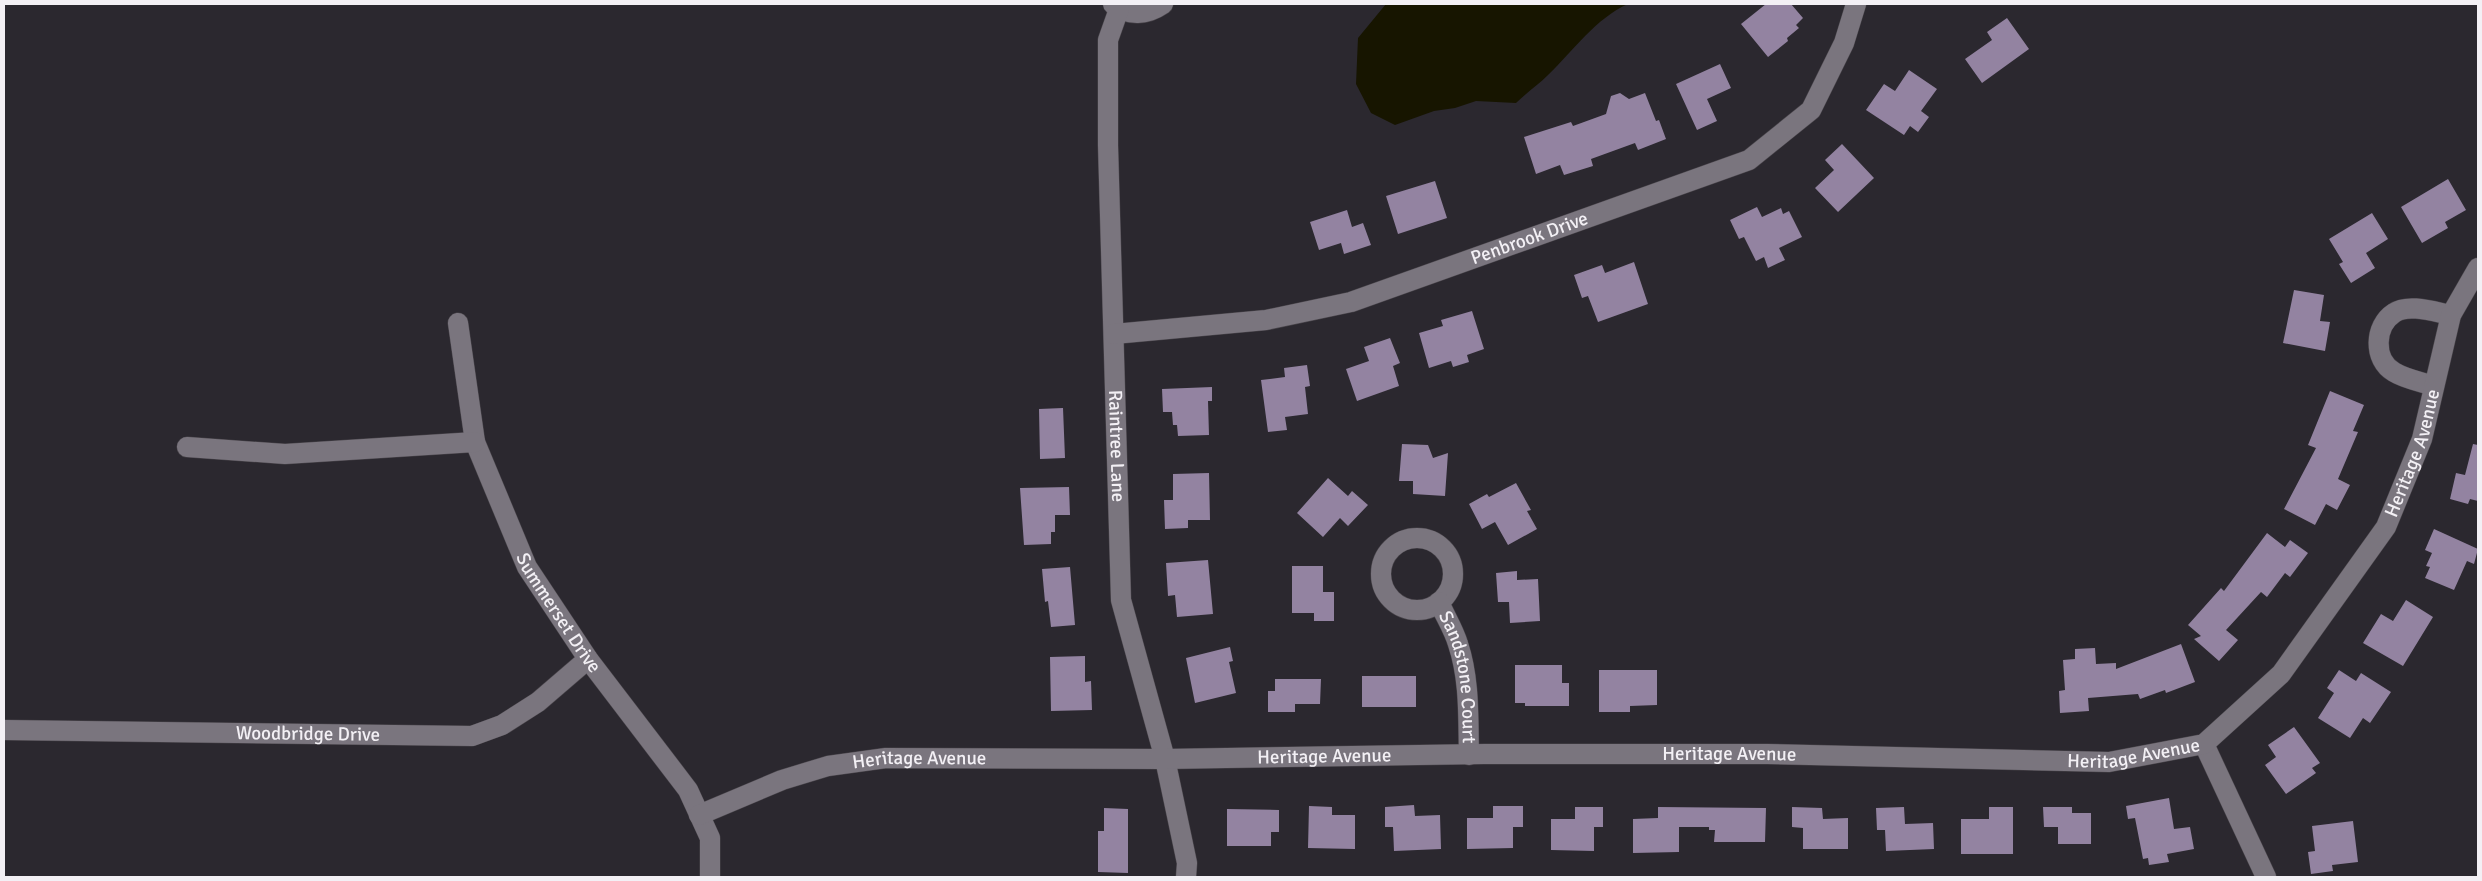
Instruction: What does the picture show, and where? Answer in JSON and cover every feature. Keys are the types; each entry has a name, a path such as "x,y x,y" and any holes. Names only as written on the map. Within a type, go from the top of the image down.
{"street":[{"path":"1116,6 1130,13 1143,14 1155,10 1163,4"},
{"name":"Penbrook Drive","path":"1114,334 1266,320 1351,302 1749,160 1811,110 1844,43 1856,4"},
{"name":"Raintree Lane","path":"1116,6 1108,40 1108,145 1121,600 1166,759 1187,862 1186,877"},
{"name":"Heritage Avenue","path":"699,815 792,777 828,766 886,758 1166,759 1767,754 2109,762 2204,744 2281,674 2386,527 2422,439 2451,315 2478,268"},
{"path":"2434,386 2394,373 2385,365 2379,354 2378,340 2383,325 2394,312 2407,309 2451,315"},
{"name":"Summerset Drive","path":"458,323 475,442 527,567 588,659 688,790 710,838 710,877"},
{"path":"187,447 285,454 475,442"},
{"name":"Sandstone Court","path":"1439,602 1458,643 1463,664 1468,691 1469,755"},
{"name":"Woodbridge Drive","path":"4,730 472,736 502,726 524,711 588,659"},
{"path":"2204,744 2266,877"}],"shaded area":[{"path":"1386,4 1628,4 1616,10 1595,26 1548,75 1516,103 1476,101 1455,108 1434,111 1395,125 1371,113 1356,84 1358,38"}],"building":[{"path":"1766,4 1791,4 1803,18 1796,25 1799,28 1787,38 1788,41 1768,57 1741,24"},
{"path":"2007,18 2029,49 1982,83 1965,59 1992,40 1987,32"},
{"path":"1720,64 1731,88 1707,99 1717,121 1697,130 1676,84"},
{"path":"1909,70 1937,89 1921,111 1929,117 1918,132 1910,126 1904,135 1866,110 1884,84 1895,91"},
{"path":"1620,93 1629,99 1645,93 1656,121 1659,120 1666,139 1638,150 1635,143 1591,159 1593,166 1564,175 1560,165 1536,174 1524,137 1571,122 1573,126 1606,114 1611,96"},
{"path":"1842,144 1874,178 1838,212 1815,188 1834,170 1825,160"},
{"path":"2448,179 2466,210 2445,222 2448,228 2422,243 2401,207"},
{"path":"1435,181 1447,218 1398,234 1386,196"},
{"path":"1757,207 1762,217 1781,208 1783,214 1789,211 1802,237 1779,248 1785,260 1768,268 1764,257 1756,261 1744,237 1739,239 1730,220"},
{"path":"1347,210 1352,227 1363,223 1371,245 1344,254 1341,243 1319,250 1310,222"},
{"path":"2372,213 2388,239 2366,253 2375,268 2351,283 2339,264 2343,262 2329,239"},
{"path":"1634,262 1648,304 1598,322 1588,296 1582,298 1574,275 1602,265 1605,273"},
{"path":"2294,290 2324,295 2320,321 2330,322 2325,351 2283,343"},
{"path":"1472,311 1484,349 1467,355 1469,362 1453,367 1451,361 1429,368 1419,333 1443,326 1441,320"},
{"path":"1390,338 1400,363 1393,366 1399,386 1357,401 1346,369 1369,361 1364,347"},
{"path":"1307,365 1310,386 1305,387 1308,414 1285,417 1287,430 1268,432 1261,380 1285,377 1284,368"},
{"path":"1212,387 1212,401 1208,401 1209,435 1178,436 1177,425 1173,425 1172,412 1163,412 1162,389"},
{"path":"2330,391 2364,405 2353,431 2358,432 2338,479 2350,485 2337,510 2326,504 2315,525 2284,509 2316,448 2308,445"},
{"path":"1063,408 1065,458 1040,459 1039,409"},
{"path":"1402,444 1428,445 1433,458 1448,453 1445,496 1413,494 1413,481 1399,481"},
{"path":"2473,444 2478,445 2478,501 2470,499 2468,504 2450,499 2456,473 2465,475"},
{"path":"1209,473 1210,520 1188,520 1188,528 1165,529 1164,500 1173,500 1173,474"},
{"path":"1328,478 1348,496 1352,491 1368,505 1348,526 1340,518 1323,537 1297,513"},
{"path":"1516,483 1531,510 1527,511 1537,529 1508,545 1495,522 1482,529 1469,504 1487,494 1489,497"},
{"path":"1069,487 1070,515 1055,515 1055,532 1051,532 1051,544 1024,545 1020,488"},
{"path":"2434,529 2478,549 2474,564 2467,561 2454,590 2425,578 2430,567 2426,566 2432,553 2425,550"},
{"path":"2267,533 2285,547 2290,540 2308,553 2290,577 2285,573 2267,597 2261,592 2226,630 2238,640 2219,661 2194,639 2201,636 2188,625 2221,588 2224,591"},
{"path":"1208,560 1213,614 1177,617 1175,595 1168,596 1166,563"},
{"path":"1292,566 1323,566 1323,592 1334,592 1334,621 1314,621 1314,613 1292,613"},
{"path":"1070,567 1075,625 1051,627 1048,601 1045,602 1042,569"},
{"path":"1517,571 1517,580 1538,579 1540,621 1510,623 1509,602 1498,602 1496,573"},
{"path":"2406,600 2433,617 2403,666 2363,643 2381,614 2393,621"},
{"path":"2181,644 2195,682 2166,693 2165,690 2140,699 2138,694 2088,698 2089,711 2060,713 2059,691 2065,690 2063,660 2075,659 2075,649 2095,648 2096,664 2116,663 2116,669"},
{"path":"1230,647 1233,661 1229,662 1236,693 1195,703 1186,658"},
{"path":"1085,656 1085,682 1091,681 1092,710 1051,711 1050,657"},
{"path":"1515,665 1562,665 1562,683 1569,683 1569,706 1525,706 1525,703 1515,703"},
{"path":"1599,670 1657,670 1657,705 1630,706 1630,712 1599,712"},
{"path":"2339,670 2356,681 2361,673 2391,692 2370,723 2363,718 2350,738 2318,718 2334,693 2327,688"},
{"path":"1362,676 1416,676 1416,707 1362,707"},
{"path":"1275,679 1321,679 1320,704 1295,704 1295,712 1268,712 1268,691 1275,691"},
{"path":"2294,727 2320,763 2312,768 2316,773 2286,794 2265,765 2276,757 2268,745"},
{"path":"2169,798 2174,829 2190,827 2194,849 2167,854 2169,862 2149,865 2148,858 2143,859 2135,818 2128,819 2126,806"},
{"path":"1414,805 1415,816 1440,815 1441,849 1394,851 1393,827 1385,827 1385,807"},
{"path":"1309,806 1332,807 1332,815 1355,815 1355,849 1308,848"},
{"path":"1493,806 1523,806 1523,827 1513,827 1513,848 1467,849 1467,818 1493,818"},
{"path":"1575,807 1603,807 1603,827 1594,827 1594,851 1551,850 1551,819 1575,819"},
{"path":"1658,807 1766,808 1765,842 1714,842 1715,830 1709,830 1709,827 1679,827 1679,852 1633,853 1633,819 1658,818"},
{"path":"1792,807 1822,808 1823,819 1848,818 1848,849 1803,849 1803,828 1792,827"},
{"path":"1904,807 1905,824 1933,823 1934,849 1886,851 1885,830 1877,830 1876,808"},
{"path":"1989,807 2013,807 2013,854 1961,854 1961,819 1989,819"},
{"path":"2043,807 2072,807 2072,813 2091,813 2091,844 2058,844 2058,827 2044,827"},
{"path":"1104,808 1128,809 1128,873 1098,872 1098,831 1104,831"},
{"path":"1227,809 1279,810 1279,832 1271,832 1271,846 1227,846"},
{"path":"2353,821 2358,862 2332,865 2333,871 2311,874 2308,852 2315,851 2312,826"}]}
